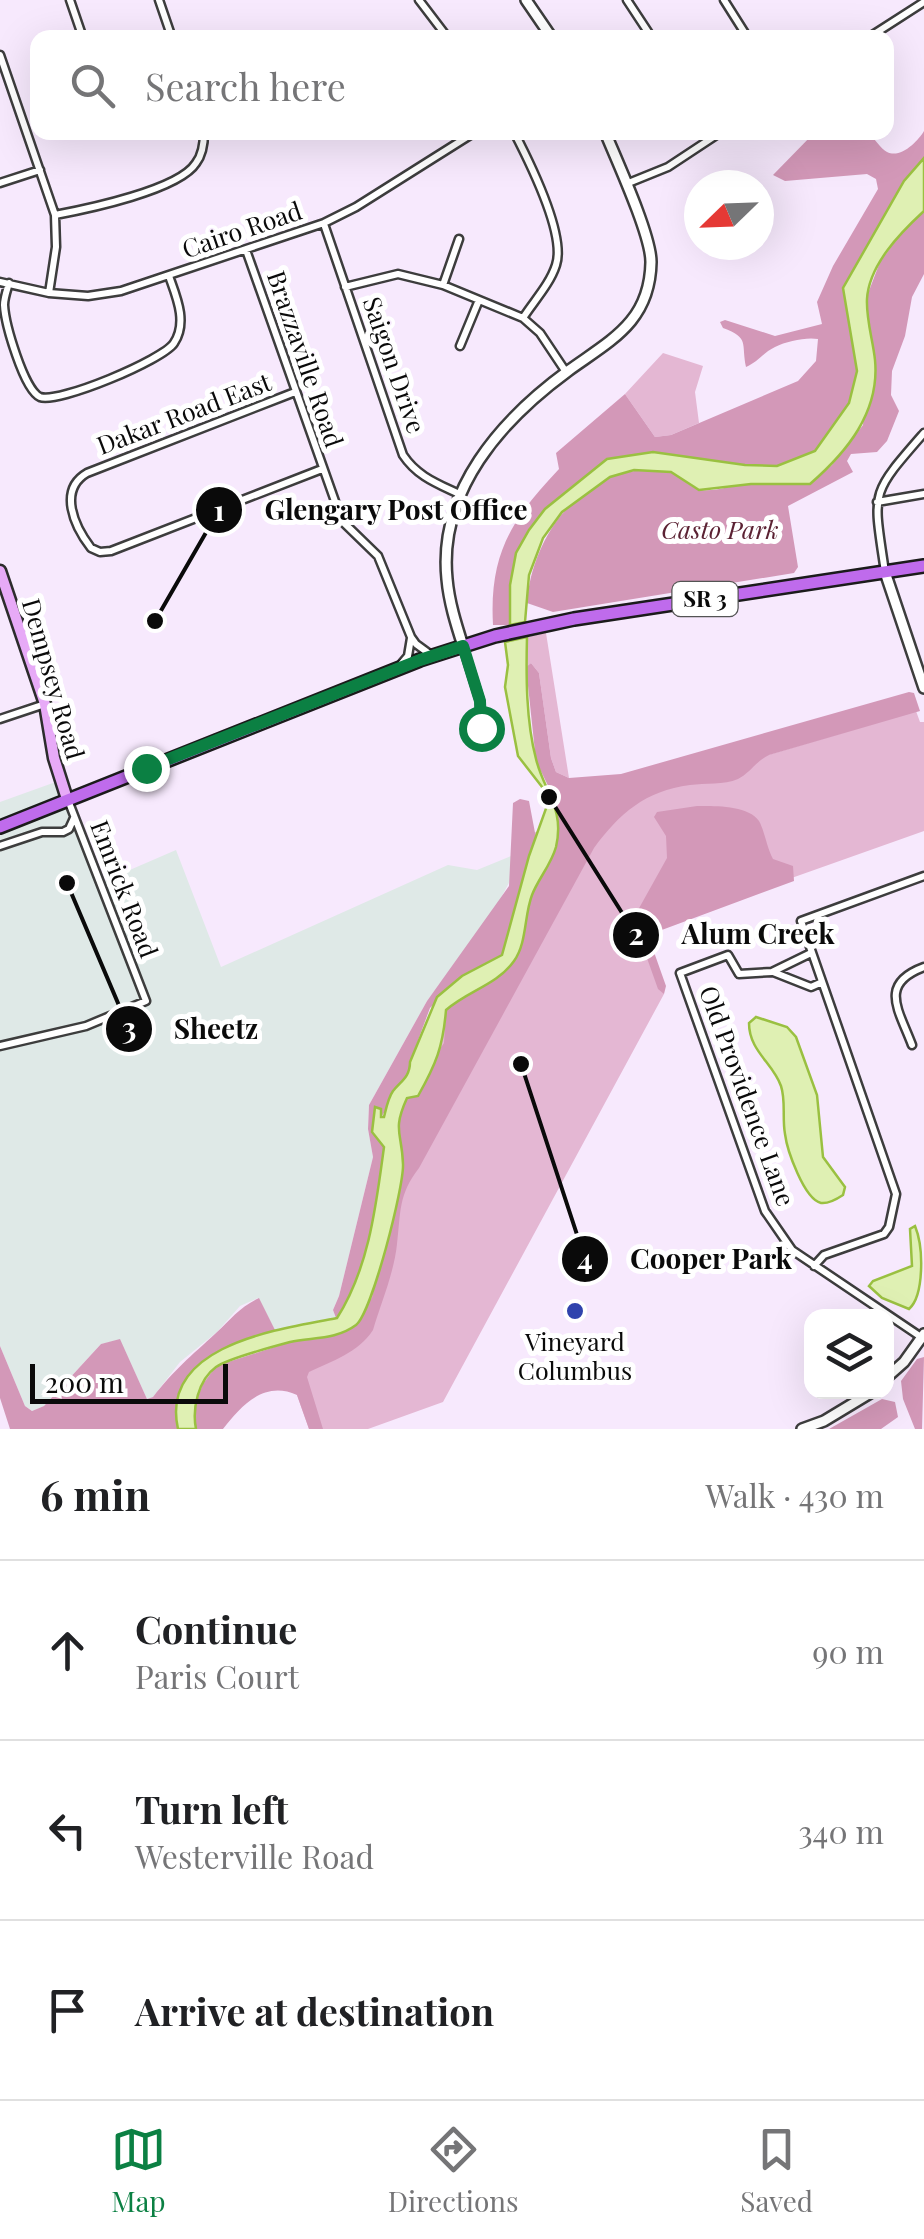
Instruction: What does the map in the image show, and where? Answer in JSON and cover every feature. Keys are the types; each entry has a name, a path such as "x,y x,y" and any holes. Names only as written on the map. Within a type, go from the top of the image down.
{"main road":[{"name":"SR 3","path":"0,825 432,656 495,636 924,566"},
{"name":"Dempsey Road","path":"0,571 45,704 54,758 67,798"}],"street":[{"path":"70,0 79,30"},
{"path":"159,0 169,30"},
{"path":"419,0 442,30"},
{"path":"526,0 547,30"},
{"path":"627,0 647,30"},
{"path":"724,0 743,30"},
{"path":"880,30 924,2"},
{"path":"0,55 55,215 56,248 49,293"},
{"path":"55,215 181,178 196,164 204,140"},
{"name":"Cairo Road","path":"4,282 49,293 88,296 121,291 324,224 462,140"},
{"path":"517,140 558,239 558,262 523,318"},
{"path":"481,728 480,701 446,579 447,548 459,494 489,446 566,372 613,341 636,316 647,295 651,258 608,140"},
{"path":"626,184 668,167 707,140"},
{"path":"0,183 40,170"},
{"name":"Saigon Drive","path":"324,224 403,454 422,477 459,494"},
{"path":"443,285 459,239"},
{"name":"Brazzaville Road","path":"246,250 342,522 378,556 411,636 432,656"},
{"path":"345,287 365,279 398,274 443,285 523,318 540,333 566,372"},
{"path":"4,282 9,330 28,386 34,394 54,399 156,360 175,342 182,318 169,276"},
{"path":"460,346 478,300"},
{"name":"Dakar Road East","path":"296,392 76,479 70,490 70,502 90,548 111,551 322,469"},
{"path":"924,433 886,476 876,502 885,572 924,688"},
{"path":"876,502 924,494"},
{"path":"396,670 408,656 411,636"},
{"path":"0,719 45,704"},
{"name":"Emrick Road","path":"0,1046 86,1026 146,1001 67,798"},
{"name":"Emrick Road","path":"0,846 42,832 63,832 69,829 74,817"},
{"path":"814,1266 824,1255 884,1234 896,1194 801,920 924,876"},
{"path":"772,972 811,953"},
{"name":"Old Providence Lane","path":"772,972 739,974 728,956 680,973 765,1212 792,1250 923,1336"},
{"path":"912,1045 895,1000 895,988 901,978 924,967"},
{"path":"772,972 811,987 820,983"},
{"path":"894,1371 923,1336"},
{"path":"802,1429 860,1399"}],"shaded area":[{"path":"924,158 924,211 887,250 869,286 868,315 875,360 872,397 858,430 836,458 810,484 751,484 699,490 671,472 634,470 610,477 562,512 543,538 529,575 525,622 510,625 510,585 516,553 529,530 545,509 607,459 653,452 777,466 815,451 849,403 857,371 843,288 904,181"},
{"path":"663,353 703,366 695,392 699,423 655,437 625,394"},
{"path":"546,633 569,778 556,772 551,758 539,673 531,663 526,667 527,637"},
{"path":"527,637 530,729 540,771 556,811 556,847 532,895 514,961 499,976 446,1010 434,1064 418,1096 407,1098 402,1109 402,1177 386,1248 363,1315 356,1325 340,1333 283,1344 216,1367 198,1395 196,1429 178,1429 177,1401 187,1378 205,1360 256,1336 337,1318 357,1278 374,1214 384,1147 372,1132 375,1107 381,1109 384,1117 391,1094 408,1071 437,997 462,976 502,955 548,803 546,792 518,756 505,687 505,642"},
{"path":"916,711 920,722 924,722 924,831 642,931 664,994 443,1402 368,1429 309,1429 281,1350 355,1317 385,1150 403,1093 537,843 524,848 531,834 639,789 680,781"},
{"path":"64,779 102,882 176,850 221,967 448,865 477,870 511,856 512,877 494,911 427,1001 369,1105 373,1157 333,1310 336,1318 276,1332 258,1298 240,1306 147,1399 120,1340 101,1344 44,1406 32,1411 25,1406 0,1346 0,802"},
{"path":"756,1017 787,1027 796,1037 817,1095 823,1157 845,1187 843,1195 833,1201 815,1200 797,1173 785,1134 781,1086 750,1033 749,1023"},
{"path":"915,1226 921,1271 918,1294 909,1309 882,1298 869,1286 912,1266 910,1229"}],"green space":[{"path":"924,131 924,158 904,181 843,288 857,371 849,403 815,452 777,466 607,460 545,509 510,585 510,625 493,625 495,577 516,521 559,469 556,453 625,394 655,437 671,435 798,381 816,361 818,339 808,339 775,347 746,367 741,338 720,322 725,320 775,336 822,324 817,302 833,266 878,189 876,179 867,174 785,181 774,174 807,140 875,140 892,154 908,148"},
{"name":"Casto Park","path":"924,211 924,274 912,297 905,336 892,371 891,395 899,411 887,441 877,452 851,454 847,461 853,472 788,506 798,567 794,573 553,612 527,603 531,576 553,526 590,488 613,476 639,470 668,472 706,490 748,484 810,484 832,465 863,425 867,296 880,262 906,227"},
{"path":"531,663 539,673 551,758 556,772 569,778 621,774 909,692 914,693 920,711 769,755 733,781 660,792 614,824 594,848 407,1187 393,1266 373,1330 352,1350 309,1372 307,1377 323,1429 309,1429 297,1395 274,1391 254,1398 223,1429 196,1429 192,1412 203,1384 216,1366 293,1341 320,1339 372,1298 404,1167 396,1122 407,1097 444,1043 446,1010 517,958 532,895 545,872 553,796 536,761 526,667"},
{"path":"520,799 529,801 536,838 502,955 462,976 430,1008 410,1062 411,1069 372,1132 384,1147 374,1214 364,1257 336,1318 333,1310 373,1157 369,1105 427,1001 509,886 513,803"},
{"path":"697,806 730,808 754,816 773,859 793,866 794,881 651,934 649,938 666,986 664,994 658,989 633,919 667,858 666,836 654,817 657,812"},
{"path":"259,1298 276,1332 214,1353 178,1429 10,1429 0,1398 0,1346 25,1406 32,1411 44,1406 101,1344 120,1339 147,1399 236,1314"},
{"path":"924,1357 922,1429 915,1429 903,1399 901,1381 917,1359"},
{"path":"882,1399 895,1402 898,1417 881,1429 829,1429"}],"place":[{"name":"Glengary Post Office","path":"155,621"},
{"name":"Alum Creek","path":"549,797"},
{"name":"Sheetz","path":"67,883"},
{"name":"Cooper Park","path":"521,1064"},
{"name":"Vineyard Columbus","path":"575,1311"}],"route":[{"path":"146,768 463,646 480,701 481,728"}]}
